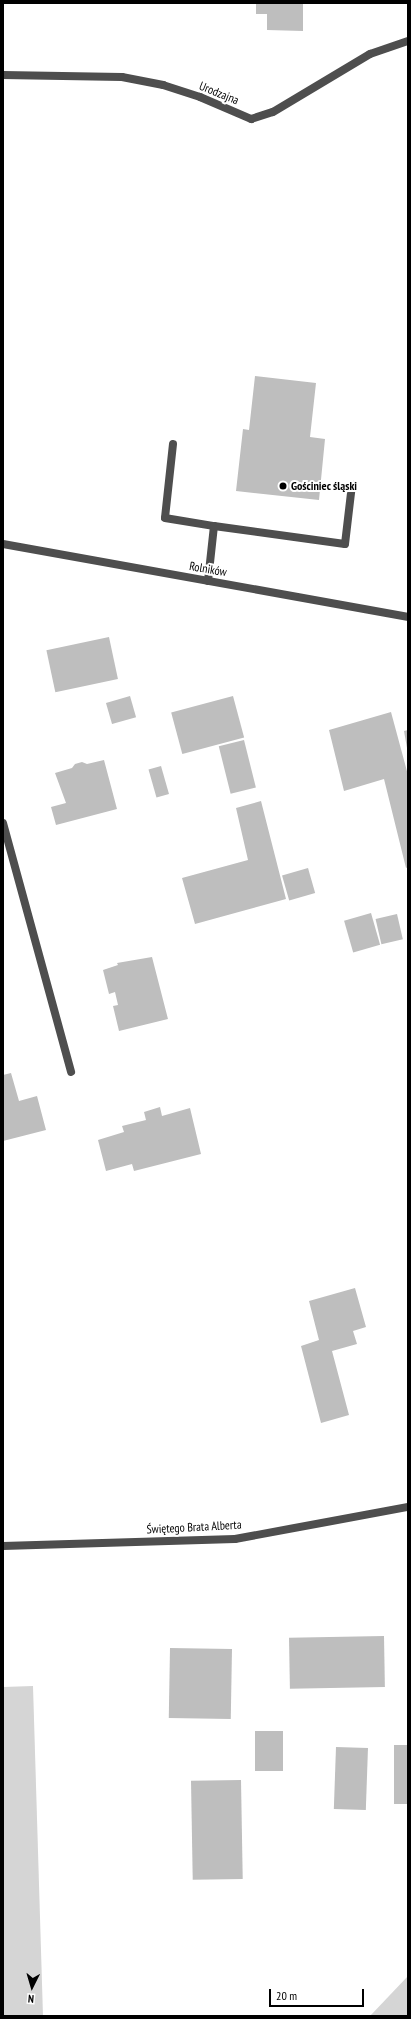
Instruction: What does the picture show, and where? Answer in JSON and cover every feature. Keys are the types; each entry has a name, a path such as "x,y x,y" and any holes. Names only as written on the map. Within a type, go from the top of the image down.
{"street":[{"name":"Urodzajna","path":"3,75 122,77 170,87 251,119 273,112 370,54 408,41"},
{"path":"173,444 166,518 345,544 352,484"},
{"path":"208,581 214,526"},
{"name":"Rolników","path":"3,544 408,617"},
{"path":"3,823 71,1072"},
{"name":"Świętego Brata Alberta","path":"3,1546 235,1539 408,1507"}],"shaded area":[{"path":"33,1686 43,2016 3,2016 3,1687"},
{"path":"408,1976 408,2016 370,2016"}],"building":[{"path":"256,3 303,3 303,31 267,30 267,14 256,14"},
{"path":"255,376 316,383 310,437 325,439 319,500 236,491 243,429 249,430"},
{"path":"109,637 118,679 55,692 46,650"},
{"path":"130,696 136,717 112,724 106,703"},
{"path":"233,696 244,738 182,754 171,713"},
{"path":"391,712 408,775 408,867 406,868 384,779 344,791 329,730"},
{"path":"408,730 408,748 407,748 404,731"},
{"path":"244,740 256,788 231,794 219,746"},
{"path":"104,760 117,809 56,825 51,807 66,803 55,773 72,768 75,764 82,762 87,764"},
{"path":"161,766 169,794 156,797 149,770"},
{"path":"261,801 286,899 195,924 182,878 248,860 236,808"},
{"path":"308,868 315,893 289,900 282,875"},
{"path":"371,913 380,945 353,952 344,921"},
{"path":"397,914 403,939 381,944 376,919"},
{"path":"152,957 168,1019 119,1031 113,1006 118,1005 115,992 109,994 103,970 118,965 117,963"},
{"path":"11,1073 19,1101 37,1096 46,1130 3,1141 3,1075"},
{"path":"160,1107 162,1116 190,1108 201,1154 134,1171 132,1164 106,1171 98,1140 124,1132 122,1126 146,1120 144,1112"},
{"path":"355,1288 366,1327 353,1331 357,1344 332,1351 349,1415 321,1423 301,1346 319,1340 309,1301"},
{"path":"384,1636 385,1687 290,1689 289,1638"},
{"path":"170,1648 232,1649 231,1719 169,1718"},
{"path":"255,1731 283,1731 283,1771 255,1771"},
{"path":"394,1745 408,1745 408,1804 394,1804"},
{"path":"336,1747 368,1748 366,1810 334,1809"},
{"path":"241,1780 243,1879 193,1880 191,1781"}],"place":[{"name":"Gościniec śląski","path":"283,486"}]}
